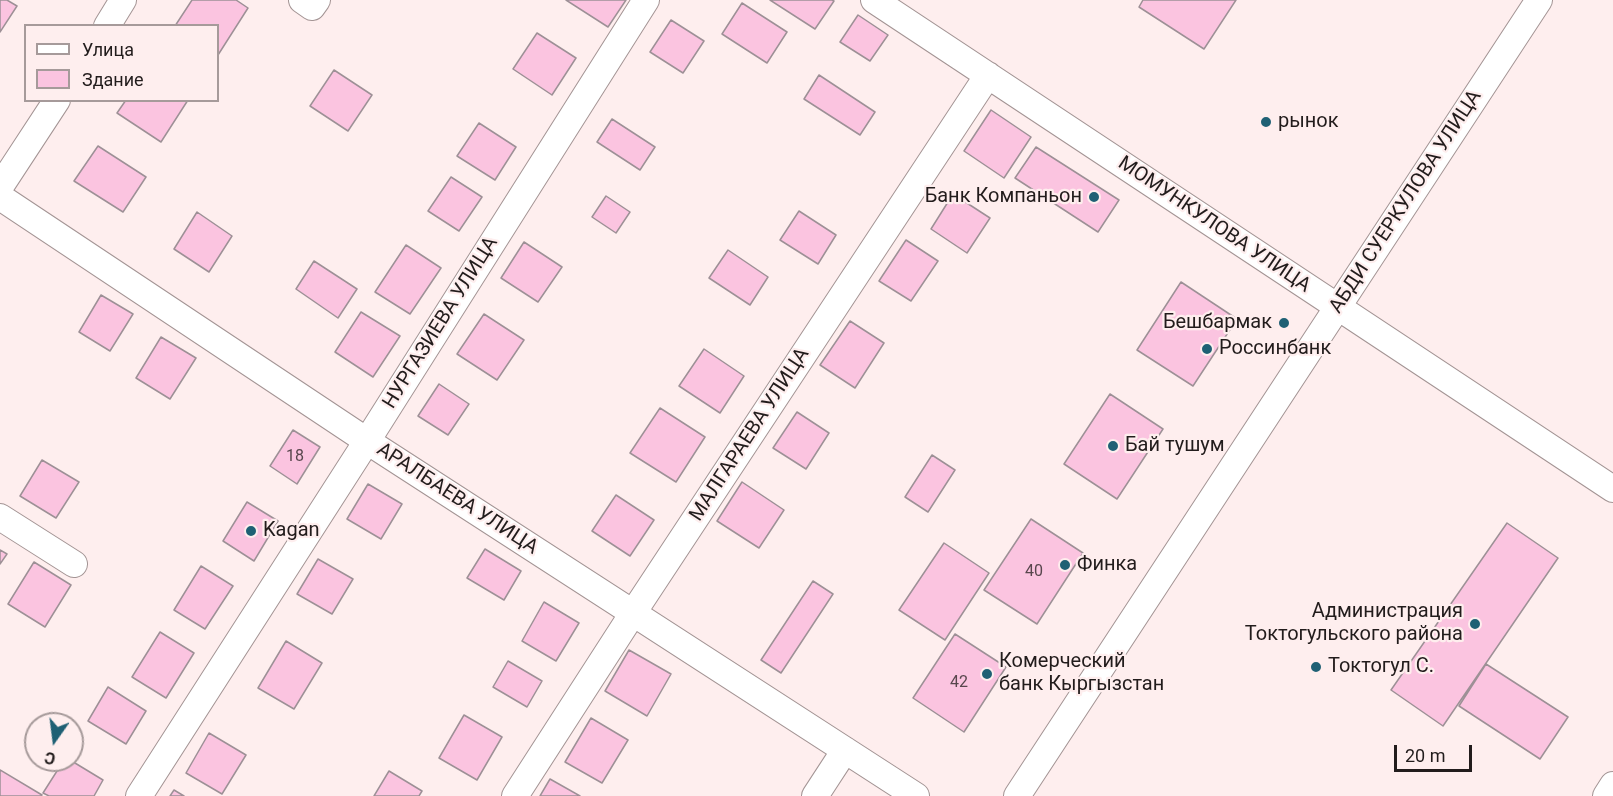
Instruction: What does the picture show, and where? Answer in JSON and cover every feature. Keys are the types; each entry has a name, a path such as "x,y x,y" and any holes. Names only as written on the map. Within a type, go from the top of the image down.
{"street":[{"path":"108,24 123,0"},
{"path":"302,0 312,7 317,0"},
{"name":"НУРГАЗИЕВА УЛИЦА","path":"139,796 367,441 645,0"},
{"name":"МОМУНКУЛОВА УЛИЦА","path":"874,0 1613,489"},
{"name":"АБДИ СУЕРКУЛОВА УЛИЦА","path":"1017,796 1539,0"},
{"name":"МАЛГАРАЕВА УЛИЦА","path":"514,796 988,75"},
{"path":"0,187 56,102"},
{"name":"АРАЛБАЕВА УЛИЦА","path":"0,197 367,441 916,796"},
{"path":"0,517 74,564"},
{"path":"815,796 845,750"},
{"path":"1606,796 1613,785"}],"building":[{"path":"0,0 7,0 17,6 0,32"},
{"path":"192,0 236,0 248,8 219,53 219,24 176,24"},
{"path":"566,0 626,0 608,27"},
{"path":"770,0 832,0 834,1 815,29"},
{"path":"1143,0 1236,0 1204,49 1139,7"},
{"path":"742,3 787,32 767,63 722,34"},
{"path":"858,15 888,35 870,61 840,42"},
{"path":"671,20 704,41 683,73 650,52"},
{"path":"537,33 576,58 552,95 513,69"},
{"path":"334,70 372,95 348,131 310,106"},
{"path":"819,75 875,112 860,135 804,99"},
{"path":"125,102 187,102 161,142 117,113"},
{"path":"991,110 1031,137 1004,178 964,151"},
{"path":"612,119 655,147 640,170 597,142"},
{"path":"479,123 516,147 495,180 457,156"},
{"path":"98,146 146,177 123,212 74,181"},
{"path":"1036,147 1119,200 1098,232 1015,178"},
{"path":"451,177 482,197 459,231 428,211"},
{"path":"953,194 990,218 967,253 931,229"},
{"path":"606,196 630,212 616,233 592,217"},
{"path":"799,211 836,235 818,264 780,240"},
{"path":"197,212 232,236 209,272 174,249"},
{"path":"906,240 938,261 911,301 879,281"},
{"path":"524,242 562,267 538,302 501,278"},
{"path":"406,245 441,268 410,314 375,292"},
{"path":"728,250 768,277 750,305 709,278"},
{"path":"314,261 357,289 338,318 296,289"},
{"path":"1181,282 1237,319 1193,386 1137,350"},
{"path":"101,295 133,314 110,351 79,332"},
{"path":"361,312 400,336 373,377 335,352"},
{"path":"484,314 524,340 497,380 457,354"},
{"path":"850,321 884,343 855,388 820,365"},
{"path":"161,337 196,358 170,399 136,378"},
{"path":"704,349 744,376 720,413 679,386"},
{"path":"439,384 469,404 448,435 418,416"},
{"name":"Бай тушум","path":"1110,394 1163,429 1117,499 1064,464"},
{"path":"660,408 705,437 676,482 630,453"},
{"path":"797,412 829,433 806,469 773,448"},
{"path":"293,430 320,447 297,484 270,466"},
{"path":"932,455 955,470 928,512 905,497"},
{"path":"42,460 79,482 56,518 20,496"},
{"path":"742,482 784,510 759,548 717,521"},
{"path":"368,484 402,504 381,539 347,519"},
{"path":"616,495 654,520 630,556 592,531"},
{"name":"Kagan","path":"247,502 278,521 254,561 223,541"},
{"path":"1031,519 1083,553 1037,624 984,590"},
{"name":"Администрация Токтогульского района","path":"1507,523 1558,558 1443,726 1391,690"},
{"path":"944,543 989,573 945,640 899,610"},
{"path":"485,549 521,571 504,600 467,578"},
{"path":"0,550 7,554 0,564"},
{"path":"318,559 353,579 332,614 297,594"},
{"path":"34,562 71,585 45,627 8,604"},
{"path":"201,566 233,586 205,629 174,610"},
{"path":"813,581 833,594 781,673 761,660"},
{"path":"544,602 579,623 556,661 522,641"},
{"path":"160,632 194,653 166,698 132,677"},
{"path":"955,634 1006,667 964,732 913,698"},
{"path":"286,641 322,663 294,709 258,688"},
{"path":"629,650 671,674 647,716 605,691"},
{"path":"508,661 542,681 527,707 493,687"},
{"path":"1486,664 1568,717 1540,759 1459,706"},
{"path":"108,687 146,711 126,744 88,721"},
{"path":"464,715 502,737 477,780 439,758"},
{"path":"591,718 628,740 602,783 565,762"},
{"path":"209,733 246,755 222,794 186,773"},
{"path":"84,768 103,780 94,796 49,796 43,793 56,772 84,772"},
{"path":"0,770 42,795 0,796"},
{"path":"389,771 422,791 419,796 374,796"},
{"path":"550,779 580,796 540,796"},
{"path":"174,790 184,796 170,796"}],"place":[{"name":"рынок","path":"1266,122"},
{"name":"Банк Компаньон","path":"1094,197"},
{"name":"Бешбармак","path":"1284,323"},
{"name":"Россинбанк","path":"1207,349"},
{"name":"Бай тушум","path":"1113,446"},
{"name":"Kagan","path":"251,531"},
{"name":"Финка","path":"1065,565"},
{"name":"Администрация Токтогульского района","path":"1475,624"},
{"name":"Токтогул С.","path":"1316,667"},
{"name":"Комерческий банк Кыргызстан","path":"987,674"}]}
